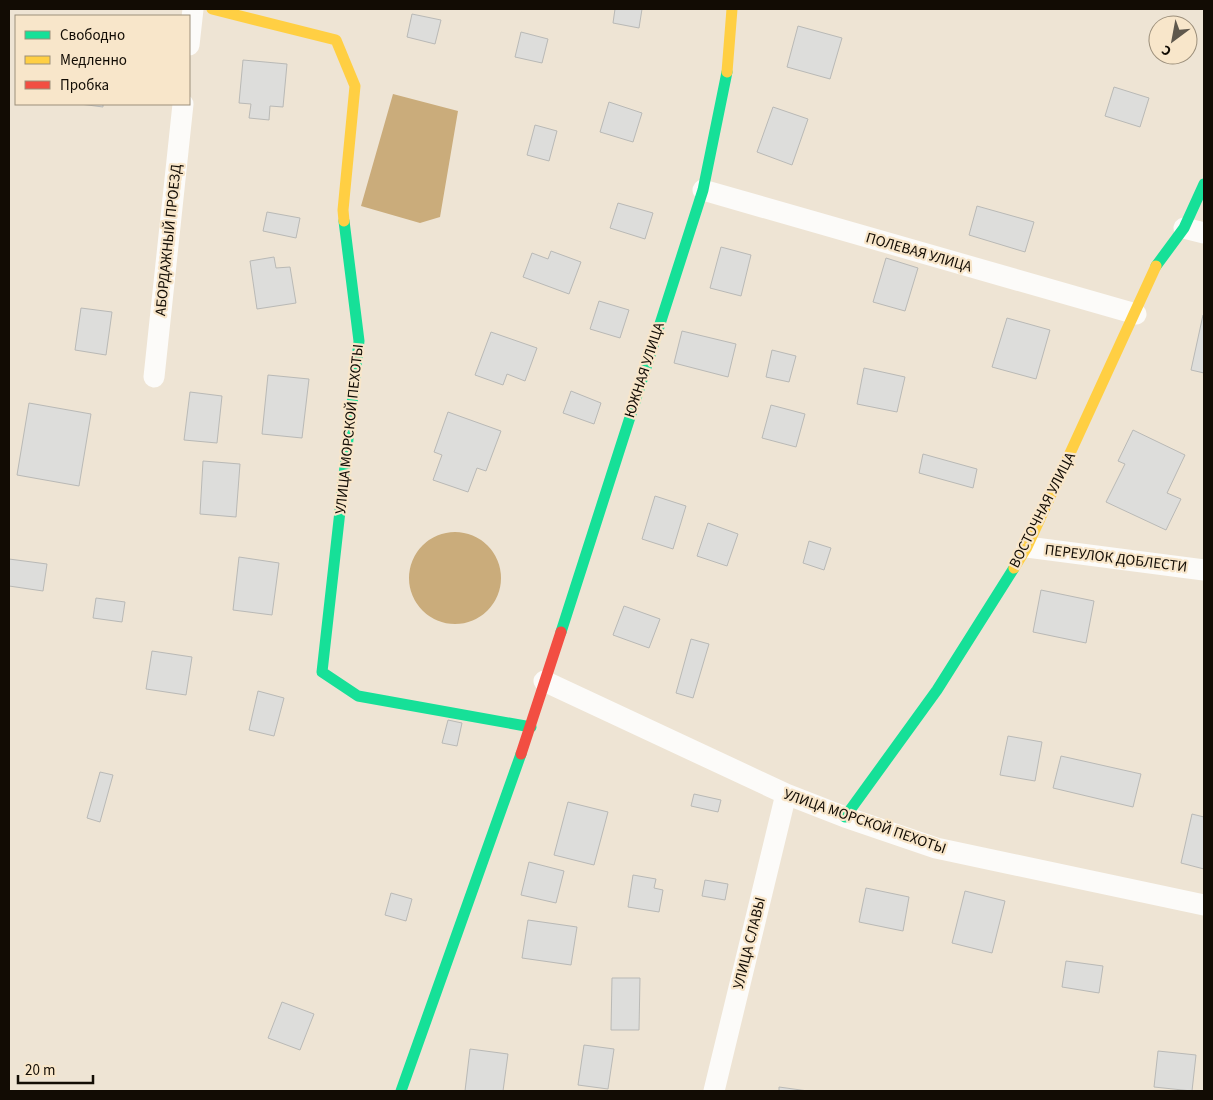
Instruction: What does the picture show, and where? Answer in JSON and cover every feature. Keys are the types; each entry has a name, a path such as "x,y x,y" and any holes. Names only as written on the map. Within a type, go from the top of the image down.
{"street":[{"path":"190,36 193,9"},
{"name":"УЛИЦА МОРСКОЙ ПЕХОТЫ","path":"212,9 336,40 355,86 342,210 359,341 322,672 358,696 531,726"},
{"name":"ЮЖНАЯ УЛИЦА","path":"402,1091 531,726 703,190 728,67 732,9"},
{"name":"АБОРДАЖНЫЙ ПРОЕЗД","path":"154,377 183,105"},
{"name":"ВОСТОЧНАЯ УЛИЦА","path":"845,817 937,690 1027,547 1136,314 1157,264 1194,231 1204,184"},
{"name":"ПОЛЕВАЯ УЛИЦА","path":"703,190 1136,314"},
{"name":"ПЕРЕУЛОК ДОБЛЕСТИ","path":"1027,547 1204,570"},
{"name":"УЛИЦА МОРСКОЙ ПЕХОТЫ","path":"544,681 786,794 845,817 936,848 1204,905"},
{"name":"УЛИЦА СЛАВЫ","path":"714,1091 786,794"}],"shaded area":[{"path":"393,94 458,111 440,217 420,223 361,206"},
{"path":"446,532 464,532 481,539 494,552 501,569 501,587 494,604 481,617 464,624 446,624 429,617 416,604 409,587 409,569 416,552 429,539"}],"building":[{"path":"615,9 642,9 639,28 613,23"},
{"path":"412,14 441,20 435,44 407,37"},
{"path":"798,26 842,38 830,79 787,67"},
{"path":"521,32 548,39 542,63 515,57"},
{"path":"243,60 287,64 283,107 270,106 269,120 249,118 251,104 239,103"},
{"path":"1114,87 1149,98 1140,127 1105,116"},
{"path":"609,102 642,113 633,142 600,132"},
{"path":"773,107 808,119 792,165 757,152"},
{"path":"535,125 557,131 549,161 527,155"},
{"path":"618,203 653,213 645,239 610,228"},
{"path":"977,206 1034,222 1025,252 969,235"},
{"path":"267,212 300,218 296,238 263,231"},
{"path":"721,247 751,255 741,296 710,288"},
{"path":"551,251 581,262 569,294 523,277 532,253 548,259"},
{"path":"274,257 276,268 290,267 296,303 257,309 250,261"},
{"path":"886,258 918,268 905,311 873,302"},
{"path":"599,301 629,310 620,338 590,329"},
{"path":"81,308 112,312 106,355 75,350"},
{"path":"1204,315 1204,373 1191,370"},
{"path":"1007,318 1050,330 1036,379 992,367"},
{"path":"682,331 736,344 728,377 674,363"},
{"path":"491,332 537,348 525,381 507,374 503,385 475,375"},
{"path":"772,350 796,356 789,382 766,377"},
{"path":"864,368 905,377 897,412 857,404"},
{"path":"268,375 309,379 302,438 262,434"},
{"path":"571,391 601,403 594,424 563,413"},
{"path":"190,392 222,396 217,443 184,440"},
{"path":"29,403 91,414 79,486 17,475"},
{"path":"771,405 805,414 796,447 762,438"},
{"path":"448,412 501,431 486,471 477,468 468,492 433,480 442,455 434,452"},
{"path":"1133,430 1185,455 1167,493 1181,499 1166,530 1106,502 1125,464 1118,461"},
{"path":"923,454 977,469 973,488 919,473"},
{"path":"203,461 240,464 236,517 200,514"},
{"path":"655,496 686,506 673,549 642,539"},
{"path":"708,523 738,534 727,566 697,556"},
{"path":"809,541 831,548 824,570 803,563"},
{"path":"239,557 279,563 272,615 233,610"},
{"path":"9,559 47,564 43,591 9,586"},
{"path":"1041,590 1094,601 1086,643 1033,632"},
{"path":"96,598 125,602 122,622 93,618"},
{"path":"624,606 660,619 649,648 613,635"},
{"path":"691,639 709,644 693,698 676,693"},
{"path":"152,651 192,657 186,695 146,689"},
{"path":"258,691 284,698 274,736 249,730"},
{"path":"448,720 462,723 457,746 442,743"},
{"path":"1008,736 1042,742 1035,781 1000,775"},
{"path":"1061,756 1141,774 1133,807 1053,788"},
{"path":"100,772 113,775 100,822 87,818"},
{"path":"694,794 721,800 718,812 691,806"},
{"path":"568,802 608,812 594,865 554,855"},
{"path":"1192,814 1204,817 1204,869 1181,863"},
{"path":"529,862 564,871 556,903 521,895"},
{"path":"633,875 656,879 654,888 663,890 659,912 628,907"},
{"path":"705,880 728,884 725,900 702,896"},
{"path":"866,888 909,897 903,931 859,922"},
{"path":"965,891 1005,901 992,953 952,943"},
{"path":"391,893 412,899 406,921 385,915"},
{"path":"528,920 577,927 571,965 522,958"},
{"path":"1066,961 1103,966 1099,993 1062,987"},
{"path":"612,978 640,978 639,1030 611,1030"},
{"path":"282,1002 314,1014 300,1050 268,1038"},
{"path":"584,1045 614,1049 608,1089 578,1085"},
{"path":"470,1049 508,1054 503,1091 465,1091"},
{"path":"1158,1051 1196,1055 1192,1091 1154,1087"},
{"path":"779,1087 808,1091 779,1091"}],"traffic: fast":[{"path":"561,632 703,190 727,72"},
{"path":"1156,266 1184,228 1204,184"},
{"path":"344,221 359,341 322,672 358,696 531,727"},
{"path":"845,817 937,690 1014,568"},
{"path":"401,1091 521,754"}],"traffic: slow":[{"path":"212,9 336,40 355,86 343,210 344,221"},
{"path":"727,72 732,9"},
{"path":"1014,568 1027,547 1156,266"}],"traffic: jam":[{"path":"521,754 561,632"}]}
